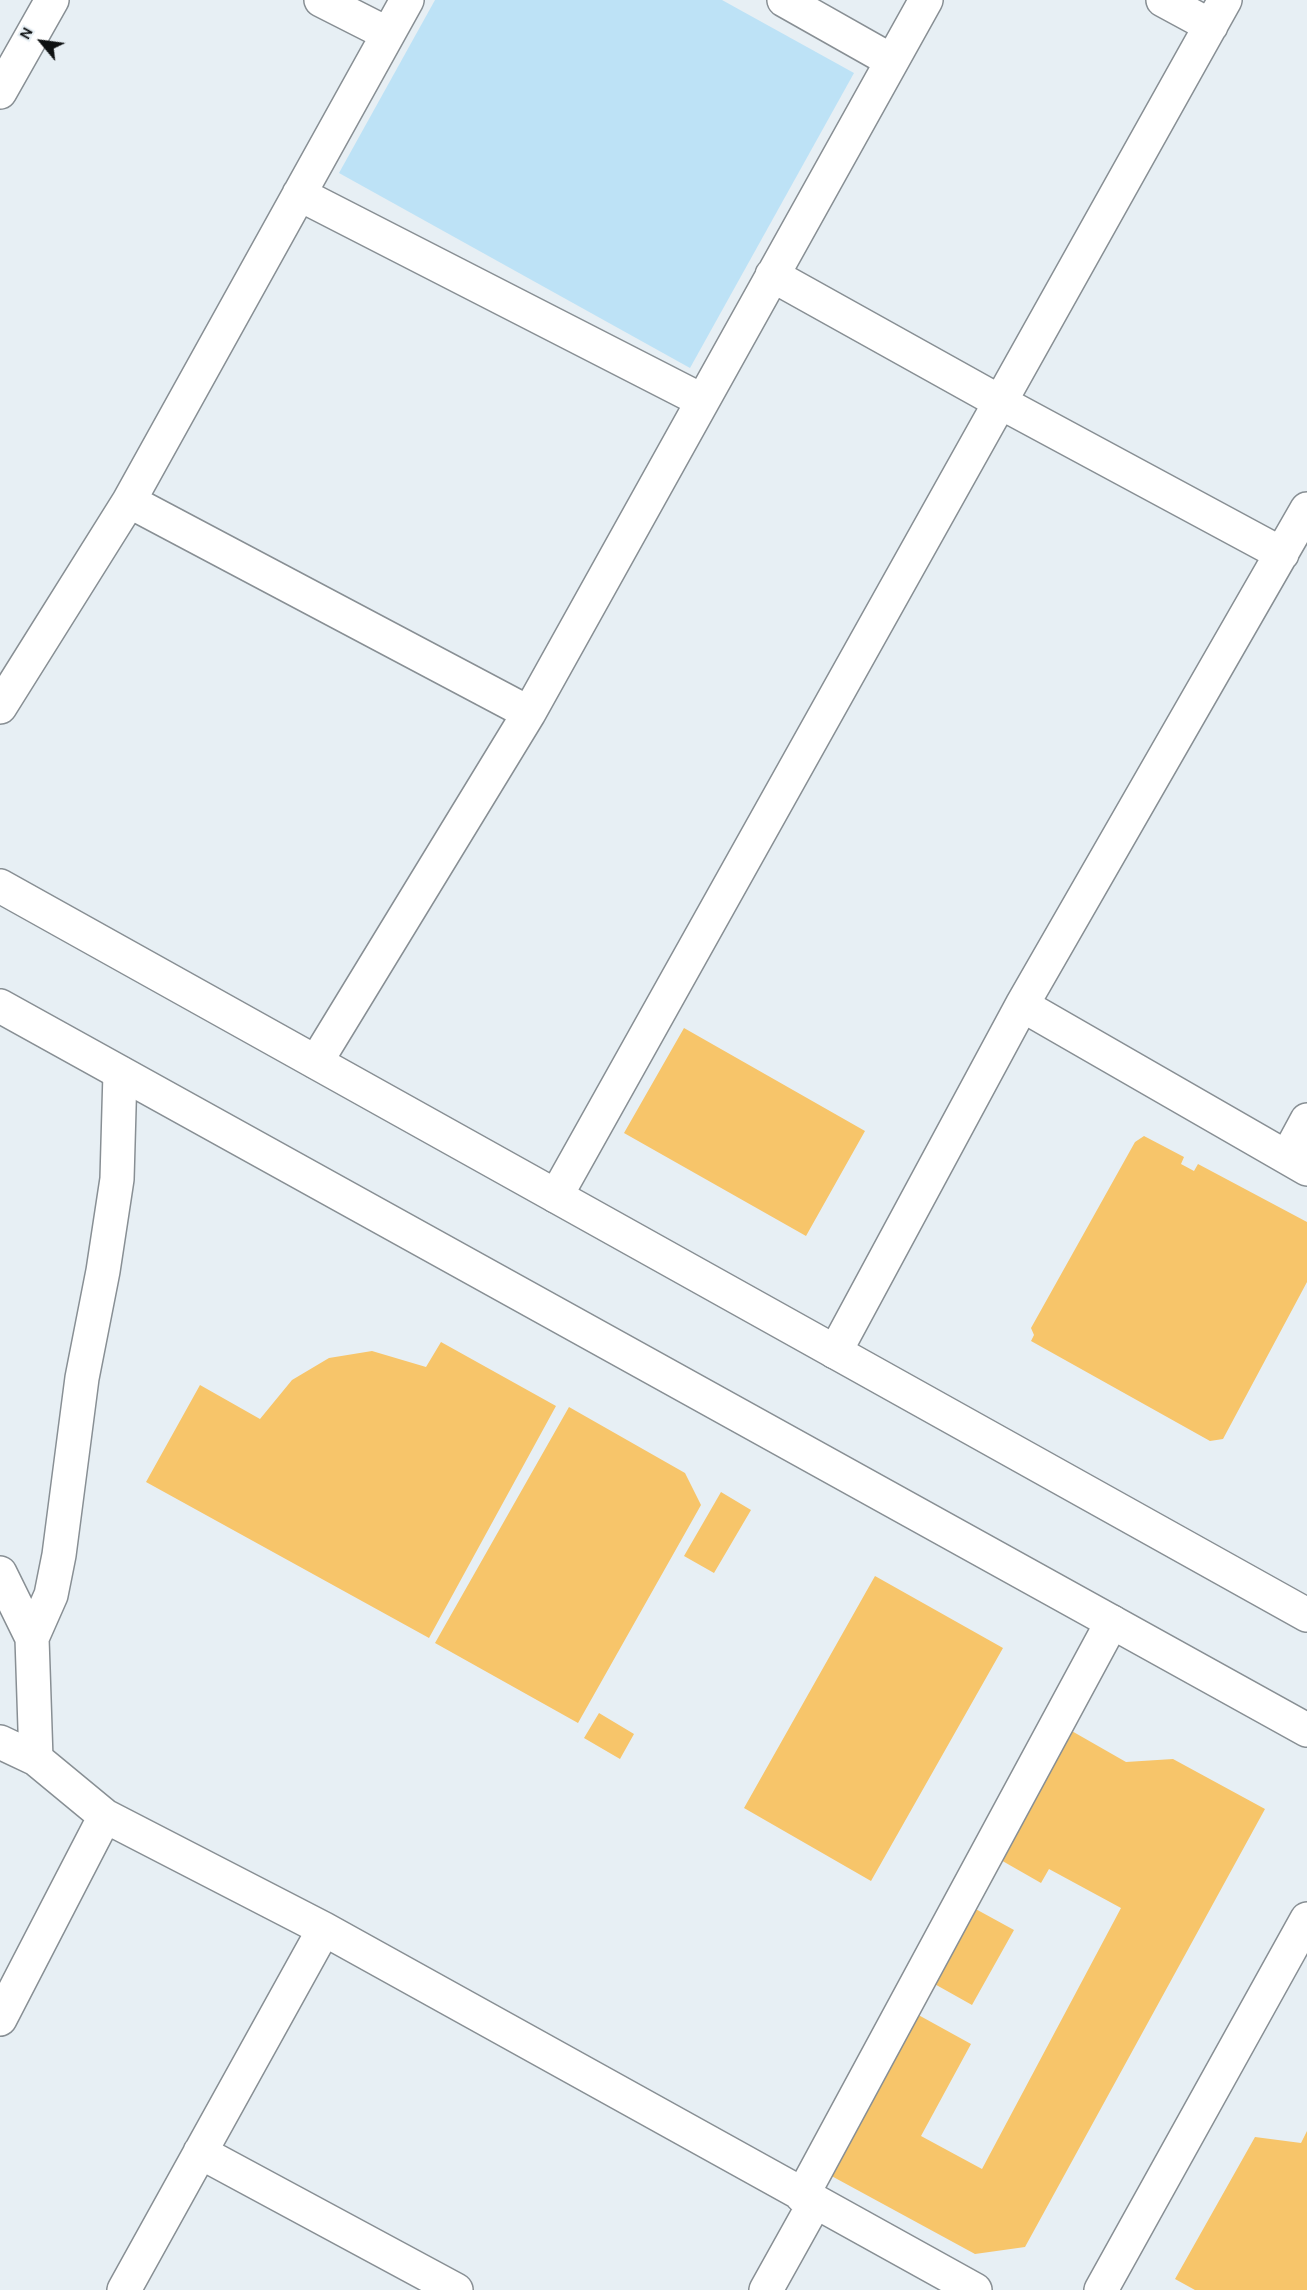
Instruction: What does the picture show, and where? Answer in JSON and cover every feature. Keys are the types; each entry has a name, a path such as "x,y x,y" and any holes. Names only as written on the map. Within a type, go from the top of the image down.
{"street":[{"path":"0,92 51,0"},
{"path":"321,0 388,34"},
{"path":"0,706 129,501 406,0"},
{"path":"784,0 892,61"},
{"path":"316,1062 529,713 701,400 926,0"},
{"path":"556,1196 1218,13 1163,0"},
{"path":"299,194 701,400"},
{"path":"772,275 1281,554"},
{"path":"129,501 529,713"},
{"path":"835,1352 1022,1005 1307,509"},
{"path":"0,886 1307,1615"},
{"path":"1022,1005 1297,1163 1307,1120"},
{"path":"0,1006 1307,1730"},
{"path":"32,1638 51,1595 57,1565 82,1378 103,1271 117,1179 120,1073"},
{"path":"0,1573 32,1638 36,1759"},
{"path":"766,2290 809,2199 1112,1622"},
{"path":"0,1742 36,1759 105,1816 324,1929 975,2290"},
{"path":"0,2019 105,1816"},
{"path":"1101,2290 1307,1919"},
{"path":"124,2290 324,1929"},
{"path":"200,2152 456,2290"}],"shaded area":[{"path":"435,0 722,0 854,73 690,368 339,173"}],"building":[{"path":"684,1028 865,1131 806,1236 624,1133"},
{"path":"1144,1136 1184,1157 1181,1164 1194,1171 1198,1164 1307,1222 1307,1282 1223,1439 1210,1441 1031,1341 1034,1335 1031,1328 1135,1142"},
{"path":"441,1342 556,1406 429,1638 146,1482 200,1385 260,1419 292,1380 329,1358 372,1351 426,1367"},
{"path":"569,1407 685,1473 701,1505 578,1723 435,1643"},
{"path":"721,1492 751,1510 714,1573 684,1556"},
{"path":"875,1576 1003,1648 871,1881 744,1808"},
{"path":"599,1713 634,1734 620,1759 584,1738"},
{"path":"1063,1726 1126,1762 1173,1759 1265,1809 1025,2247 975,2254 826,2173 913,2012 971,2044 921,2136 982,2169 1121,1908 1049,1869 1041,1883 992,1855"},
{"path":"972,1907 1014,1930 972,2005 931,1982"},
{"path":"1307,2131 1307,2290 1195,2290 1175,2279 1255,2137 1301,2143"}]}
